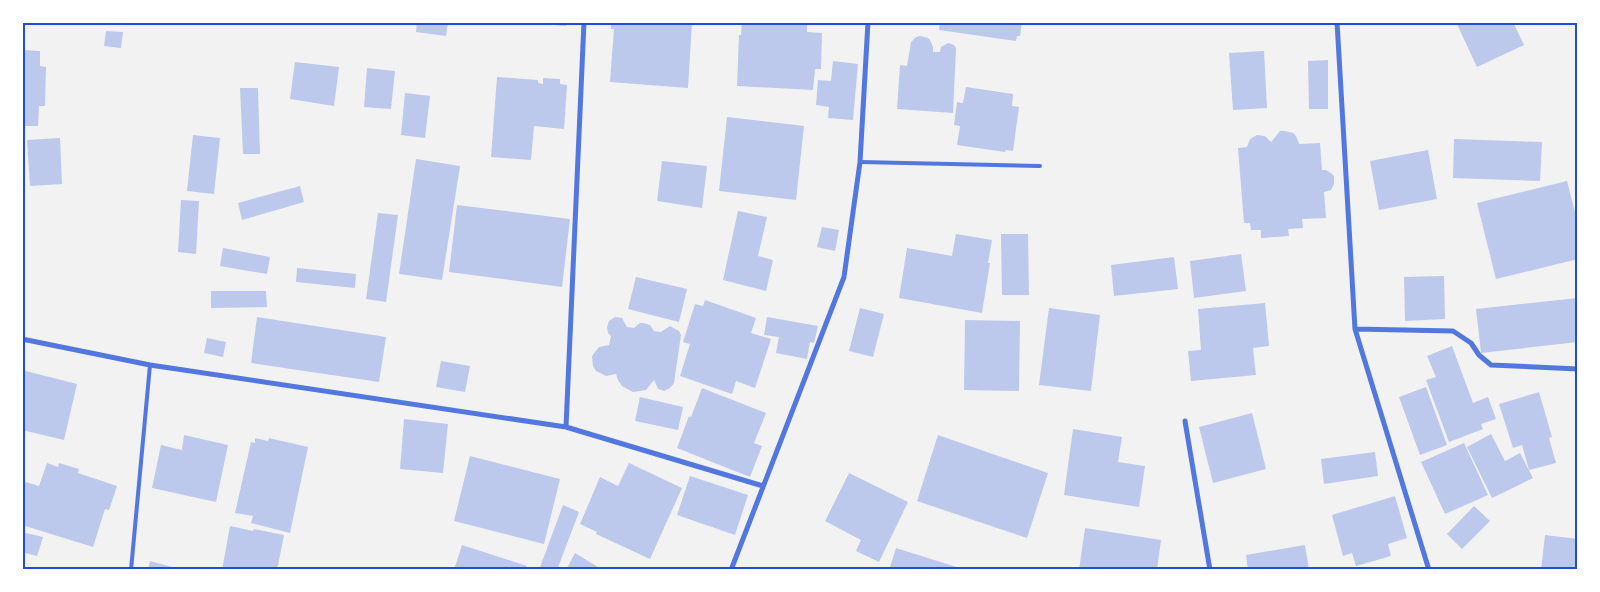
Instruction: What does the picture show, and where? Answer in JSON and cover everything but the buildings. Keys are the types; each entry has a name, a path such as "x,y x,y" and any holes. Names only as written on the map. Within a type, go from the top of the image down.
{"street":[{"path":"566,427 584,22"},
{"path":"731,570 844,277 860,162 868,22"},
{"path":"1337,22 1355,329 1429,570"},
{"path":"1355,329 1453,331 1471,342 1480,355 1491,365 1578,369"},
{"path":"22,339 150,365 566,427 763,486"},
{"path":"1185,420 1210,570"}],"lane":[{"path":"860,162 1040,166"},
{"path":"131,570 150,365"}]}
